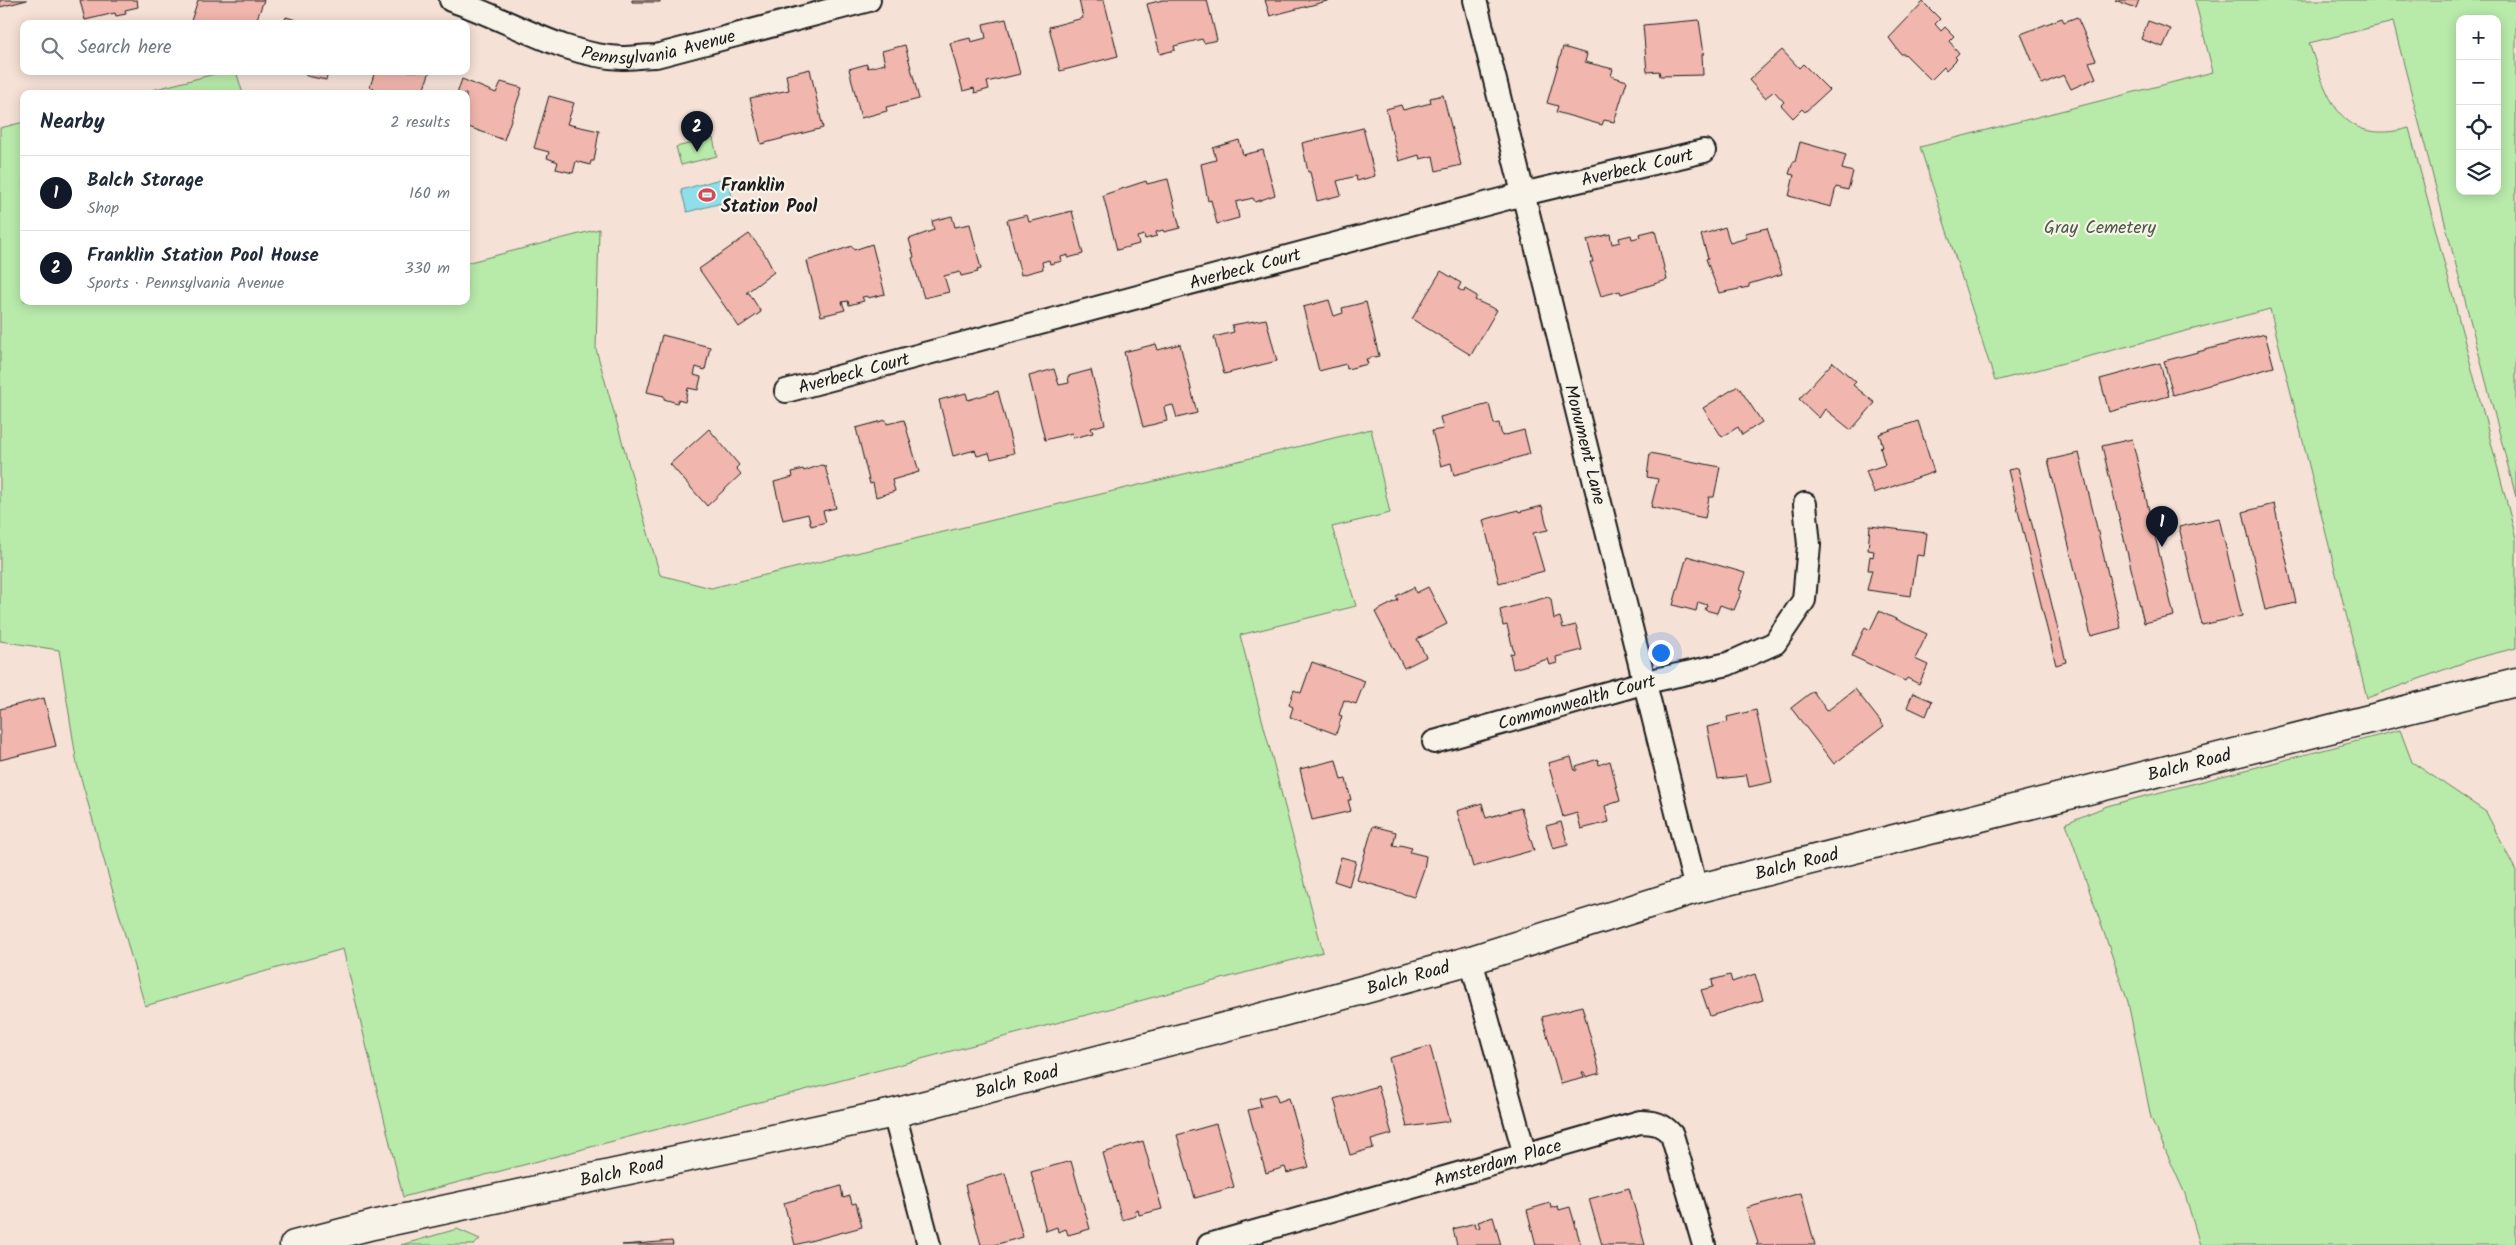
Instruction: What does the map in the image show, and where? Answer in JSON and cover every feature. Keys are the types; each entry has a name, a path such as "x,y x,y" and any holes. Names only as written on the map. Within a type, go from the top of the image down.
{"street":[{"name":"Pennsylvania Avenue","path":"451,0 476,4 533,34 590,53 622,58 656,56 861,1"},
{"name":"Monument Lane","path":"1475,0 1696,889"},
{"name":"Averbeck Court","path":"786,390 1523,194 1704,151"},
{"name":"Commonwealth Court","path":"1434,742 1646,682 1728,664 1775,642 1804,600 1809,544 1805,504"},
{"name":"Balch Road","path":"294,1245 392,1221 894,1113 1286,1012 1471,960 1696,889 2516,682"},
{"path":"1471,960 1525,1155"},
{"path":"894,1113 929,1245"},
{"name":"Amsterdam Place","path":"1209,1245 1640,1122 1653,1122 1665,1127 1676,1147 1704,1245"}],"green space":[{"name":"Gray Cemetery","path":"2195,0 2516,0 2516,497 2393,22 2309,43 2330,98 2351,123 2366,130 2385,132 2409,128 2516,538 2516,648 2476,658 2367,698 2270,309 1995,381 1920,147 2213,72"},
{"path":"211,75 237,75 242,90 152,90"},
{"path":"20,123 20,305 470,305 470,262 599,229 596,349 660,575 711,588 1371,429 1390,513 1332,527 1356,606 1240,635 1323,952 403,1197 343,949 145,1006 77,764 59,650 0,641 0,128"},
{"path":"713,138 717,156 681,165 676,147"},
{"path":"2400,730 2412,762 2486,812 2516,871 2516,1245 2200,1245 2185,1194 2151,1118 2128,1002 2066,823 2107,806"},
{"path":"457,1229 480,1239 474,1245 401,1245"}],"water":[{"name":"Franklin Station Pool","path":"727,177 733,200 687,212 681,190"}],"building":[{"path":"0,0 27,0 0,7"},
{"path":"80,0 137,0 138,7 125,10 126,14 116,16 115,13 85,20"},
{"path":"198,0 264,0 256,20 191,20"},
{"path":"632,0 660,0 660,2 632,2"},
{"path":"1079,0 1104,0 1118,56 1060,71 1049,27 1083,18"},
{"path":"1163,0 1207,0 1217,40 1204,43 1202,39 1174,46 1175,50 1160,54 1147,4"},
{"path":"1265,0 1331,0 1270,16"},
{"path":"2115,0 2139,0 2136,8"},
{"path":"1923,2 1940,19 1935,24 1941,31 1945,27 1954,36 1949,41 1959,53 1955,57 1957,59 1946,70 1944,67 1931,80 1905,54 1901,54 1889,38"},
{"path":"286,17 296,20 285,20"},
{"path":"2077,17 2096,60 2089,62 2096,78 2071,89 2064,75 2042,84 2021,34 2062,18 2064,22"},
{"path":"1006,19 1020,74 987,82 989,89 975,93 974,88 963,91 950,43 970,38 971,42 986,38 983,24"},
{"path":"1699,20 1704,54 1702,54 1703,75 1660,76 1659,71 1647,72 1643,25"},
{"path":"2148,21 2171,29 2163,47 2141,39"},
{"path":"905,45 919,99 886,107 887,111 861,118 849,69 867,64 868,68 885,64 882,51"},
{"path":"1563,47 1587,54 1585,62 1613,69 1611,76 1627,81 1614,122 1604,120 1602,125 1556,112 1558,106 1547,103"},
{"path":"1782,50 1799,68 1803,64 1829,90 1805,112 1802,109 1793,118 1781,105 1784,102 1774,91 1765,98 1749,80"},
{"path":"810,69 823,128 761,144 750,98 789,90 786,75"},
{"path":"306,75 328,75 326,80"},
{"path":"374,75 429,75 423,90 376,90 370,87"},
{"path":"462,79 496,93 501,82 522,88 504,140 470,127 470,90 458,90"},
{"path":"1443,95 1461,165 1436,171 1433,156 1420,159 1419,155 1399,161 1386,109 1401,105 1403,110 1431,103 1430,98"},
{"path":"549,96 574,103 567,124 599,131 594,161 591,161 590,165 576,161 573,173 556,169 558,162 547,158 549,152 534,148"},
{"path":"1363,128 1375,176 1357,181 1356,176 1337,181 1341,195 1317,201 1302,143"},
{"path":"1239,140 1243,155 1263,150 1275,195 1255,202 1253,198 1236,202 1239,218 1217,224 1211,200 1208,201 1201,164 1216,160 1213,148"},
{"path":"1800,142 1846,155 1842,169 1853,172 1848,190 1836,187 1831,207 1789,196 1794,175 1789,174 1793,162 1795,162"},
{"path":"1168,179 1180,228 1156,232 1157,236 1145,239 1144,235 1137,237 1139,244 1117,250 1103,195 1146,181 1147,184"},
{"path":"1072,211 1083,254 1068,258 1068,255 1061,257 1062,261 1050,264 1049,260 1042,262 1043,269 1021,275 1007,220 1027,215 1029,222"},
{"path":"952,216 955,227 970,224 981,269 977,270 978,272 961,276 960,272 944,276 949,292 924,298 912,258 914,257 909,239 934,230 932,221"},
{"path":"1725,227 1730,243 1747,238 1745,233 1767,228 1782,274 1749,284 1749,287 1719,293 1706,259 1708,258 1701,235"},
{"path":"1655,230 1667,280 1621,294 1620,291 1601,296 1590,262 1593,262 1587,240 1610,234 1612,244 1620,242 1619,238 1631,235 1632,239 1640,237 1639,234"},
{"path":"749,234 763,251 774,272 746,293 749,293 761,312 739,327 699,269"},
{"path":"872,244 885,294 868,298 868,296 862,297 864,301 849,305 848,301 842,302 845,310 821,316 807,261 852,246 854,250"},
{"path":"1441,271 1461,283 1458,289 1464,292 1465,289 1477,296 1475,300 1497,310 1471,355 1412,319"},
{"path":"1329,300 1334,316 1343,313 1342,308 1366,302 1379,356 1366,359 1368,364 1347,369 1346,364 1319,371 1303,307"},
{"path":"1266,319 1277,361 1224,374 1214,337 1234,332 1232,325"},
{"path":"2265,334 2274,367 2173,395 2164,361"},
{"path":"662,335 710,347 705,370 696,367 694,375 701,377 698,390 688,388 685,402 678,400 677,403 664,399 664,396 647,392"},
{"path":"1156,344 1158,350 1180,344 1197,413 1177,418 1173,405 1164,407 1167,421 1143,427 1124,352"},
{"path":"1833,362 1856,382 1853,385 1875,403 1851,430 1825,409 1819,418 1799,399"},
{"path":"2160,363 2169,396 2109,412 2100,379"},
{"path":"1054,369 1059,385 1069,383 1068,376 1091,370 1105,424 1091,428 1093,433 1073,438 1072,433 1045,440 1029,376"},
{"path":"1738,386 1762,422 1742,435 1738,427 1722,437 1703,408"},
{"path":"998,391 1014,453 991,459 989,453 977,456 975,450 953,456 939,400 966,393 968,400"},
{"path":"1489,404 1494,424 1499,423 1502,436 1524,430 1530,454 1454,475 1451,463 1441,466 1432,431 1443,429 1440,417"},
{"path":"886,420 887,424 904,420 919,472 892,480 895,491 876,497 873,483 870,484 856,428"},
{"path":"1918,421 1934,472 1874,493 1866,471 1885,465 1880,447 1883,446 1879,434"},
{"path":"709,429 739,465 736,468 741,474 707,506 670,464"},
{"path":"2132,439 2174,616 2144,623 2102,446"},
{"path":"1650,453 1720,467 1714,497 1709,497 1705,518 1651,507 1658,479 1647,477"},
{"path":"2079,453 2121,628 2091,636 2048,460"},
{"path":"821,465 825,466 836,508 823,511 826,522 811,526 808,514 783,520 774,482 793,477 792,472 803,469 804,471"},
{"path":"2018,468 2066,662 2056,665 2008,470"},
{"path":"2274,504 2296,603 2265,610 2243,512"},
{"path":"1542,506 1548,530 1533,533 1544,571 1499,583 1483,520 1518,510 1519,512"},
{"path":"2219,518 2242,616 2202,625 2179,527"},
{"path":"1870,526 1927,533 1924,556 1917,555 1911,596 1867,590 1872,570 1868,570 1870,556 1873,557 1874,551 1868,550"},
{"path":"1687,556 1745,573 1739,590 1742,591 1734,610 1720,605 1717,613 1705,610 1707,605 1698,602 1696,611 1673,605"},
{"path":"1414,587 1416,593 1428,587 1447,624 1417,639 1426,657 1404,668 1375,612 1398,600 1396,596"},
{"path":"1548,597 1551,599 1554,619 1560,617 1563,628 1576,625 1582,650 1556,657 1557,663 1550,665 1548,659 1513,669 1510,654 1514,653 1507,625 1503,626 1500,610"},
{"path":"1879,611 1927,634 1915,659 1928,665 1919,684 1907,678 1905,681 1852,656 1865,627 1870,630"},
{"path":"1312,662 1365,681 1356,704 1344,700 1339,715 1342,716 1336,734 1290,717 1293,707 1289,705 1294,690 1301,693"},
{"path":"1855,689 1884,726 1834,764 1791,708 1813,691 1827,711"},
{"path":"1913,693 1932,701 1926,716 1907,707"},
{"path":"44,698 56,746 0,760 0,709"},
{"path":"1756,710 1772,782 1749,787 1746,773 1744,776 1718,779 1707,727 1728,722 1727,717"},
{"path":"1571,757 1575,771 1577,770 1576,766 1598,759 1599,765 1610,761 1620,801 1605,806 1609,822 1581,829 1577,813 1563,817 1548,763"},
{"path":"1336,760 1341,780 1346,779 1351,800 1348,800 1351,811 1312,820 1300,769"},
{"path":"1482,803 1486,818 1521,808 1534,850 1473,867 1457,811"},
{"path":"1561,822 1568,845 1553,849 1546,826"},
{"path":"1373,826 1396,832 1393,846 1399,847 1400,845 1412,848 1410,852 1426,856 1424,869 1414,897 1357,880"},
{"path":"1341,857 1356,861 1349,886 1334,881"},
{"path":"1755,974 1763,1000 1710,1016 1701,990 1713,987 1712,980 1730,975 1732,982"},
{"path":"1582,1006 1600,1073 1586,1077 1584,1072 1582,1072 1584,1078 1561,1084 1542,1017"},
{"path":"1430,1046 1450,1121 1407,1127 1389,1058"},
{"path":"1378,1086 1392,1134 1371,1140 1373,1148 1350,1155 1334,1099"},
{"path":"1276,1094 1278,1102 1289,1098 1309,1167 1287,1173 1285,1167 1266,1173 1248,1110 1261,1107 1259,1098"},
{"path":"1216,1124 1234,1187 1195,1198 1177,1135"},
{"path":"1143,1141 1162,1209 1139,1215 1138,1209 1135,1210 1136,1216 1122,1220 1103,1153"},
{"path":"1071,1161 1090,1229 1068,1235 1066,1229 1058,1232 1057,1227 1046,1231 1031,1172"},
{"path":"1005,1173 1023,1237 994,1245 981,1245 965,1185"},
{"path":"841,1186 843,1198 850,1196 852,1204 856,1203 862,1227 795,1245 784,1203"},
{"path":"1629,1188 1645,1245 1602,1245 1589,1199"},
{"path":"1801,1193 1815,1245 1756,1245 1758,1243 1746,1208"},
{"path":"1550,1203 1551,1208 1558,1206 1559,1210 1570,1207 1581,1245 1536,1245 1527,1210"},
{"path":"1493,1217 1501,1245 1457,1245 1453,1229 1475,1223 1476,1228 1480,1227 1478,1222"},
{"path":"672,1241 673,1245 622,1245"}],"place":[{"name":"Franklin Station Pool House","path":"697,152"},
{"name":"Franklin Station Pool","path":"707,195"},
{"name":"Balch Storage","path":"2162,547"}]}
